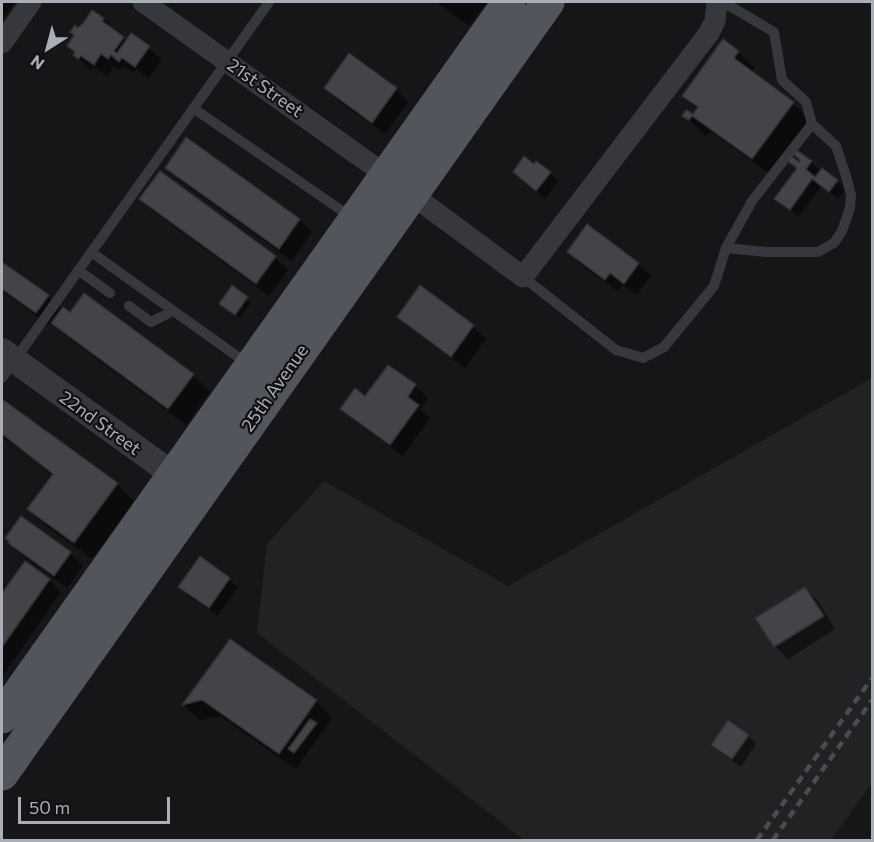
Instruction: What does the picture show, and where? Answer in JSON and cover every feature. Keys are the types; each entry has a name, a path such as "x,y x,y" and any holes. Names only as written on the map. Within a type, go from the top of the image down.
{"main road":[{"name":"25th Avenue","path":"2,774 200,494 399,184 509,2"},
{"name":"25th Avenue","path":"2,717 354,220 399,184 548,2"}],"street":[{"path":"2,43 31,2"},
{"name":"21st Street","path":"143,2 399,184 523,277"},
{"path":"523,277 709,33 715,21 717,2"},
{"name":"22nd Street","path":"6,363 200,494"}],"lane":[{"path":"6,363 78,270 269,2"},
{"path":"723,2 774,32 782,81 806,102 812,124 836,146 851,195 850,208 842,231 834,243 818,252 797,254 726,248"},
{"path":"193,108 354,220"},
{"path":"523,277 616,350 643,358 664,347 714,286 726,248 752,201 812,124"},
{"path":"91,252 250,366"},
{"path":"78,270 110,293"},
{"path":"129,306 151,322 173,311"}],"shaded area":[{"path":"872,378 872,783 831,840 524,840 257,633 267,544 324,481 508,586"}],"building":[{"path":"92,10 104,18 102,21 124,37 114,51 117,53 131,33 150,46 135,67 122,58 119,62 111,55 108,59 101,54 94,65 81,56 78,59 73,55 75,52 67,46 74,35 70,32 75,25 78,28 84,22"},
{"path":"723,39 739,51 734,58 794,102 752,159 692,116 689,120 682,116 686,110 693,114 698,107 682,96"},
{"path":"349,53 397,88 372,123 324,88"},
{"path":"186,137 300,219 279,249 165,168"},
{"path":"795,149 812,161 806,169 815,177 822,168 838,180 829,192 812,179 790,210 774,199 797,168 786,160 790,155 799,162 800,160 792,153"},
{"path":"524,156 534,164 536,161 551,172 536,191 513,172"},
{"path":"160,171 276,256 256,284 139,199"},
{"path":"587,224 639,263 624,284 610,273 605,280 567,252"},
{"path":"2,262 49,295 36,313 2,289"},
{"path":"232,285 248,297 235,315 219,304"},
{"path":"420,285 474,325 451,357 397,317"},
{"path":"84,293 194,374 168,409 51,323 63,307 70,312"},
{"path":"388,365 416,384 408,397 419,405 390,445 340,409 355,388 365,396"},
{"path":"2,399 118,483 74,543 27,509 53,474 2,434"},
{"path":"21,516 71,552 54,576 8,543 10,542 5,538"},
{"path":"200,556 230,578 209,608 178,587"},
{"path":"25,561 50,579 2,647 2,593"},
{"path":"805,587 824,616 774,647 755,618"},
{"path":"230,639 317,700 279,754 202,700 182,705"},
{"path":"310,719 317,723 294,753 288,749"},
{"path":"728,720 749,735 732,759 711,745"}],"railway":[{"path":"757,840 872,678"},
{"path":"773,840 872,700"}]}
